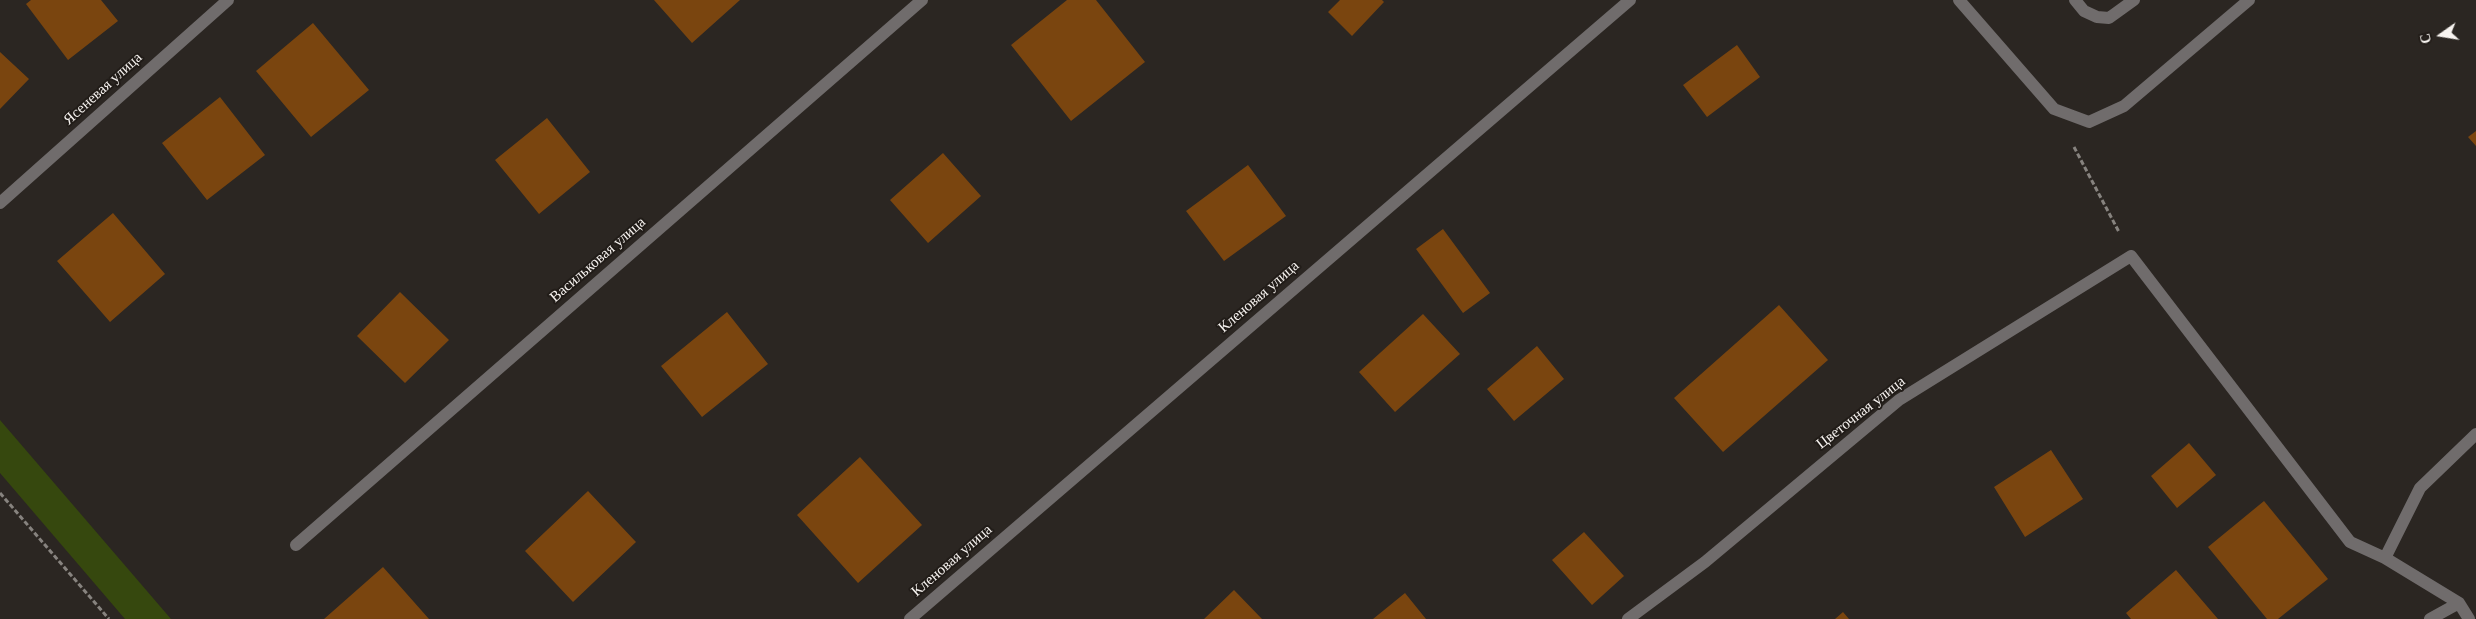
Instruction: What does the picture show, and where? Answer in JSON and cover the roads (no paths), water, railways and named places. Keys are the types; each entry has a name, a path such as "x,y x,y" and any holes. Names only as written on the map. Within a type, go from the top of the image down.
{"street":[{"name":"Ясеневая улица","path":"0,203 228,0"},
{"name":"Васильковая улица","path":"296,545 922,0"},
{"name":"Кленовая улица","path":"910,619 1630,0"},
{"path":"1959,0 2054,109 2089,122 2124,106 2249,0"},
{"path":"2074,0 2084,11 2097,17 2109,18 2134,0"},
{"name":"Цветочная улица","path":"1628,619 1705,562 1899,400 2132,256 2350,542 2385,558"},
{"path":"2469,619 2459,603 2385,558 2420,488 2476,434"},
{"path":"2430,619 2459,603"}]}
